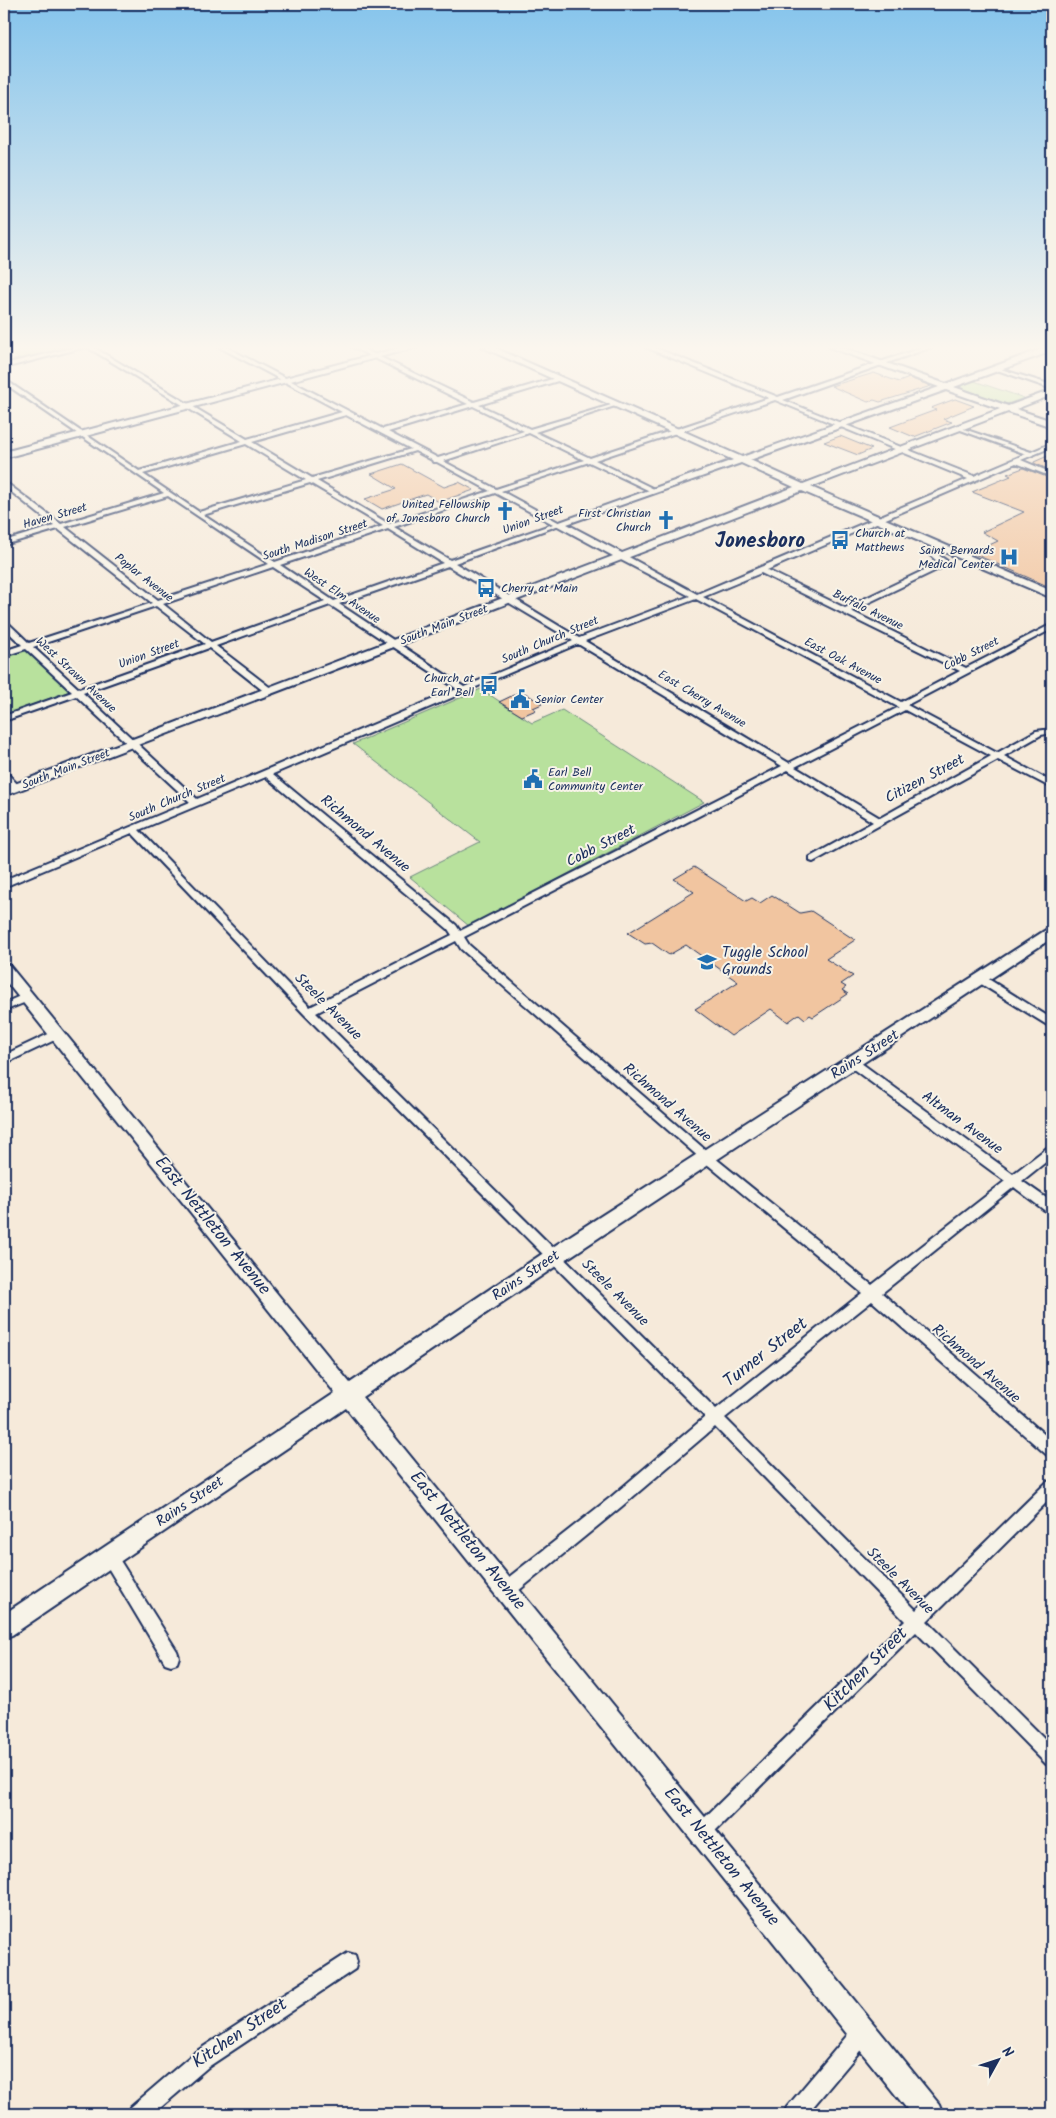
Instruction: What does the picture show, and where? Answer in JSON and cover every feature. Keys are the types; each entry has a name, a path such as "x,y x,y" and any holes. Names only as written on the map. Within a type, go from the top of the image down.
{"main road":[{"path":"4,455 38,446"},
{"path":"711,446 879,520"},
{"name":"Union Street","path":"559,524 783,446"},
{"name":"South Main Street","path":"10,790 914,446"},
{"path":"559,524 622,557"},
{"name":"Rains Street","path":"4,1627 705,1156 853,1063 1052,931"},
{"name":"East Nettleton Avenue","path":"4,969 929,2114"}],"street":[{"name":"West Elm Avenue","path":"99,446 198,514 465,690"},
{"path":"138,473 233,446"},
{"name":"East Cherry Avenue","path":"252,446 581,640 880,821"},
{"path":"406,446 559,524"},
{"path":"435,461 483,446"},
{"path":"561,446 654,491"},
{"name":"South Madison Street","path":"4,654 633,446"},
{"path":"893,446 975,478"},
{"path":"1009,446 1032,454"},
{"name":"South Church Street","path":"4,884 581,640 761,570 1050,446"},
{"path":"198,514 413,450"},
{"path":"1017,461 1052,474"},
{"name":"Poplar Avenue","path":"4,483 269,691"},
{"name":"Haven Street","path":"4,543 169,494"},
{"path":"879,520 1052,595"},
{"name":"Union Street","path":"4,719 210,645 559,524"},
{"path":"846,611 944,562 933,554 942,547"},
{"name":"East Oak Avenue","path":"622,557 1052,785"},
{"name":"Buffalo Avenue","path":"761,570 965,670"},
{"name":"West Strawn Avenue","path":"4,624 196,803"},
{"name":"Cobb Street","path":"309,1012 789,767 903,706 965,670 1052,626"},
{"name":"Citizen Street","path":"813,859 1039,733 1052,731"},
{"name":"Richmond Avenue","path":"267,773 452,927 465,948 705,1156 872,1293 1052,1450"},
{"path":"4,775 10,790"},
{"name":"Steele Avenue","path":"133,830 309,1012 716,1417 1052,1758"},
{"path":"982,979 1052,1024"},
{"path":"4,1007 27,997"},
{"path":"4,1060 57,1034"},
{"name":"Altman Avenue","path":"853,1063 1052,1209"},
{"name":"Turner Street","path":"506,1590 716,1417 1052,1150"},
{"name":"Kitchen Street","path":"701,1833 1052,1487"},
{"path":"109,1556 171,1657"},
{"name":"Kitchen Street","path":"138,2114 179,2076 201,2060 348,1962"},
{"path":"794,2114 863,2032"}],"green space":[{"path":"26,649 70,691 4,715 4,657"},
{"path":"481,689 532,723 562,710 704,802 469,926 410,877 480,842 353,744"}],"building":[{"path":"834,446 864,446 872,449 858,455"},
{"path":"1052,454 1052,471 1034,463 1034,462"},
{"path":"402,464 444,487 459,482 474,490 439,502 426,494 382,509 365,499 396,489 371,474"},
{"path":"1023,468 1052,479 1052,588 972,553 998,541 982,532 1024,512 972,492 1011,476 1007,474"},
{"name":"Senior Center","path":"522,691 542,704 533,708 536,710 522,716 499,702"},
{"path":"694,867 746,901 752,898 760,903 772,895 800,913 811,911 855,940 826,959 853,976 841,984 846,987 842,990 848,994 813,1017 810,1015 805,1019 799,1014 788,1022 771,1009 731,1036 695,1009 738,982 686,945 669,955 652,943 645,944 628,933 694,892 674,879"}],"place":[{"name":"United Fellowship of Jonesboro Church","path":"505,511"},
{"name":"First Christian Church","path":"666,520"},
{"name":"Church at Matthews","path":"840,540"},
{"name":"Saint Bernards Medical Center","path":"1009,557"},
{"name":"Cherry at Main","path":"486,588"},
{"name":"Church at Earl Bell","path":"489,685"},
{"name":"Senior Center","path":"520,699"},
{"name":"Earl Bell Community Center","path":"533,779"},
{"name":"Tuggle School Grounds","path":"707,962"}],"district":[{"name":"Jonesboro","path":"760,541"}]}
